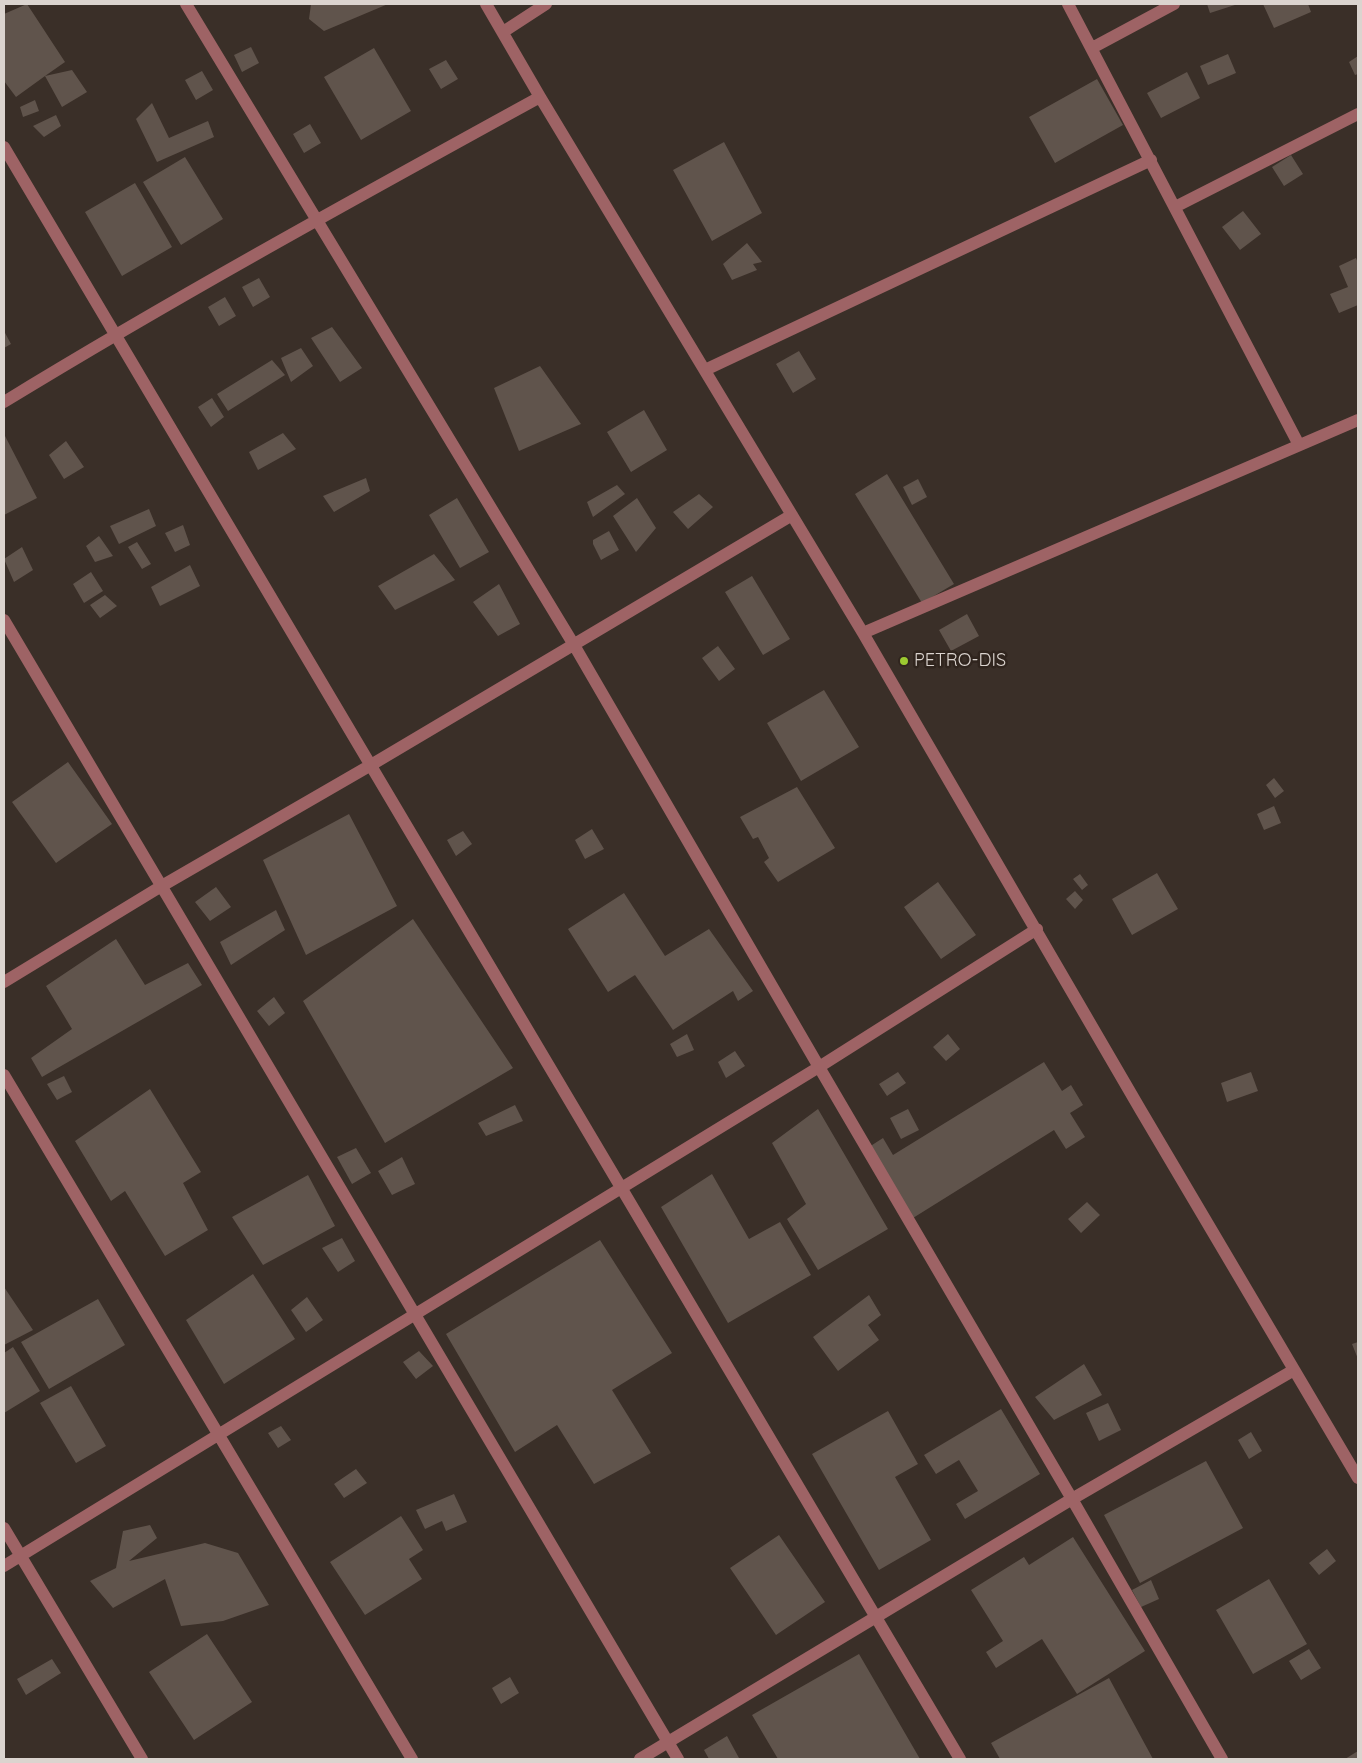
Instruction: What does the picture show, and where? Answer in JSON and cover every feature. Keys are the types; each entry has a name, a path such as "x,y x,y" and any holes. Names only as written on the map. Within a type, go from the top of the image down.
{"street":[{"path":"186,4 574,645 1222,1759"},
{"path":"486,4 863,633 1358,1478"},
{"path":"503,32 546,4"},
{"path":"1068,4 1300,445"},
{"path":"1092,48 1174,4"},
{"path":"4,402 115,334 316,220 540,97"},
{"path":"1175,207 1358,114"},
{"path":"4,147 960,1759"},
{"path":"705,370 1151,160"},
{"path":"863,633 1358,420"},
{"path":"4,982 160,887 792,515"},
{"path":"4,620 160,887 678,1759"},
{"path":"4,1566 819,1067 1036,929"},
{"path":"4,1075 412,1759"},
{"path":"640,1759 1072,1499 1294,1370"},
{"path":"4,1528 142,1759"}],"building":[{"path":"27,4 65,62 16,97 4,81 4,14"},
{"path":"311,4 388,4 324,31 309,19"},
{"path":"1207,4 1238,4 1210,13"},
{"path":"1263,4 1308,4 1311,12 1274,28"},
{"path":"251,47 259,63 242,72 234,55"},
{"path":"374,48 411,111 361,140 324,77"},
{"path":"1228,54 1236,73 1208,85 1200,66"},
{"path":"1358,56 1358,74 1355,75 1349,62"},
{"path":"446,60 458,79 441,89 429,69"},
{"path":"72,70 87,92 62,107 45,76"},
{"path":"202,71 213,90 196,100 185,80"},
{"path":"1187,72 1200,98 1161,118 1147,93"},
{"path":"1097,79 1123,125 1055,163 1029,117"},
{"path":"35,100 39,111 23,117 20,107"},
{"path":"152,103 169,138 208,121 214,137 157,162 136,119"},
{"path":"56,115 61,126 44,137 33,126"},
{"path":"310,124 321,143 304,153 293,134"},
{"path":"724,142 762,213 712,241 673,170"},
{"path":"1291,155 1303,174 1284,186 1272,167"},
{"path":"185,157 223,219 181,245 143,182"},
{"path":"135,183 172,247 122,276 85,212"},
{"path":"1243,211 1261,234 1240,250 1222,227"},
{"path":"747,243 762,262 753,264 757,270 732,280 723,264"},
{"path":"1356,258 1358,263 1358,305 1339,313 1330,294 1348,287 1339,266"},
{"path":"259,278 270,297 253,307 242,287"},
{"path":"225,297 236,316 219,326 208,307"},
{"path":"332,327 362,368 340,382 311,338"},
{"path":"4,331 11,344 4,348"},
{"path":"301,348 313,366 291,382 281,358"},
{"path":"799,351 816,379 793,393 776,364"},
{"path":"272,360 285,375 228,411 217,394"},
{"path":"540,366 581,424 519,451 494,388"},
{"path":"212,398 224,417 211,427 198,407"},
{"path":"644,410 667,450 631,472 607,432"},
{"path":"283,433 296,449 258,470 249,452"},
{"path":"4,434 37,498 4,515"},
{"path":"66,441 84,467 64,479 49,455"},
{"path":"887,474 954,584 922,603 855,494"},
{"path":"366,478 370,491 334,512 323,496"},
{"path":"918,479 927,497 912,505 903,487"},
{"path":"617,485 625,494 593,517 587,502"},
{"path":"699,494 713,507 688,529 673,512"},
{"path":"457,498 489,552 460,568 429,515"},
{"path":"637,498 656,528 636,552 613,516"},
{"path":"149,509 156,526 119,544 110,526"},
{"path":"183,525 190,545 175,552 165,533"},
{"path":"609,531 619,550 601,560 593,540"},
{"path":"99,536 113,556 95,562 86,546"},
{"path":"137,542 151,564 142,569 128,547"},
{"path":"22,547 33,570 14,582 4,559"},
{"path":"434,554 455,580 395,610 378,586"},
{"path":"190,565 200,586 160,606 151,587"},
{"path":"91,572 103,591 84,603 73,584"},
{"path":"752,576 790,639 763,655 725,592"},
{"path":"499,584 520,624 498,636 473,602"},
{"path":"105,595 117,606 100,618 90,605"},
{"path":"967,614 979,636 951,651 939,630"},
{"path":"718,646 735,669 719,681 702,658"},
{"path":"824,690 859,747 801,781 767,723"},
{"path":"68,762 112,824 56,863 12,802"},
{"path":"1274,778 1284,791 1275,798 1266,785"},
{"path":"797,787 835,848 778,882 764,862 769,858 758,837 753,839 740,817"},
{"path":"1274,806 1281,823 1264,830 1257,814"},
{"path":"349,814 397,906 306,955 263,860"},
{"path":"592,829 604,849 585,859 575,840"},
{"path":"463,831 472,844 456,856 447,840"},
{"path":"1157,873 1178,909 1132,935 1112,899"},
{"path":"1080,874 1088,885 1082,890 1073,879"},
{"path":"938,882 976,935 941,959 904,907"},
{"path":"216,887 231,907 210,921 195,902"},
{"path":"1075,891 1083,900 1075,909 1066,899"},
{"path":"624,893 665,956 709,929 753,991 738,1001 733,991 673,1030 635,975 608,992 568,929"},
{"path":"276,910 285,930 231,965 220,942"},
{"path":"413,919 513,1068 385,1143 303,1001"},
{"path":"116,939 145,985 188,963 202,985 42,1077 31,1058 72,1029 46,986"},
{"path":"274,997 285,1013 269,1026 257,1011"},
{"path":"687,1034 694,1050 677,1057 670,1044"},
{"path":"948,1034 960,1049 946,1061 933,1047"},
{"path":"735,1051 745,1066 726,1078 718,1062"},
{"path":"1044,1062 1062,1091 1071,1085 1083,1105 1070,1113 1085,1137 1066,1149 1054,1130 913,1218 869,1147 883,1138 893,1155"},
{"path":"898,1072 906,1083 887,1096 879,1084"},
{"path":"1251,1072 1258,1091 1227,1102 1221,1083"},
{"path":"64,1076 72,1092 57,1100 47,1084"},
{"path":"150,1089 201,1172 183,1183 208,1230 165,1256 125,1191 111,1201 75,1141"},
{"path":"515,1105 523,1121 486,1136 478,1123"},
{"path":"818,1109 888,1229 818,1270 787,1219 806,1204 772,1143"},
{"path":"908,1109 919,1130 901,1139 890,1118"},
{"path":"356,1148 371,1173 352,1184 337,1157"},
{"path":"402,1157 415,1184 392,1195 378,1171"},
{"path":"712,1174 749,1239 780,1222 811,1275 728,1323 661,1207"},
{"path":"308,1175 335,1226 263,1265 232,1217"},
{"path":"1087,1202 1100,1215 1081,1233 1068,1219"},
{"path":"342,1238 355,1261 338,1272 322,1248"},
{"path":"600,1240 672,1353 612,1390 651,1453 594,1484 557,1425 515,1452 446,1334"},
{"path":"253,1274 295,1339 224,1384 186,1320"},
{"path":"4,1287 33,1330 4,1345"},
{"path":"869,1295 881,1315 868,1325 879,1340 838,1371 813,1337"},
{"path":"307,1297 323,1320 306,1332 291,1310"},
{"path":"98,1299 125,1345 49,1389 21,1342"},
{"path":"1358,1342 1358,1359 1352,1344"},
{"path":"13,1347 40,1391 4,1413 4,1353"},
{"path":"419,1351 433,1366 416,1379 403,1362"},
{"path":"1084,1364 1102,1395 1054,1420 1035,1397"},
{"path":"71,1386 106,1446 76,1463 40,1403"},
{"path":"1108,1403 1121,1430 1099,1441 1086,1413"},
{"path":"1001,1409 1040,1474 965,1519 956,1504 978,1491 959,1460 936,1474 924,1455"},
{"path":"888,1411 918,1464 895,1477 931,1540 879,1570 812,1454"},
{"path":"281,1426 291,1440 278,1448 268,1433"},
{"path":"1251,1432 1262,1451 1249,1459 1238,1440"},
{"path":"1206,1461 1243,1528 1140,1583 1104,1515"},
{"path":"356,1469 367,1483 344,1498 334,1484"},
{"path":"454,1494 467,1522 446,1531 442,1521 425,1529 416,1510"},
{"path":"401,1516 423,1550 409,1559 422,1579 365,1615 330,1562"},
{"path":"150,1525 157,1538 129,1561 205,1543 238,1553 269,1605 223,1621 181,1626 165,1579 113,1608 90,1581 116,1568 123,1531"},
{"path":"779,1535 825,1602 776,1635 730,1568"},
{"path":"1073,1537 1145,1651 1077,1694 1042,1639 996,1668 986,1652 1003,1641 971,1590 1024,1557 1029,1565"},
{"path":"1327,1549 1336,1561 1319,1575 1309,1563"},
{"path":"1269,1579 1307,1644 1253,1674 1216,1610"},
{"path":"1151,1580 1159,1599 1141,1607 1132,1590"},
{"path":"207,1634 252,1702 194,1740 149,1672"},
{"path":"1309,1649 1321,1668 1301,1680 1289,1661"},
{"path":"859,1654 920,1759 778,1759 752,1715"},
{"path":"52,1659 61,1673 26,1695 17,1679"},
{"path":"510,1677 519,1693 501,1704 492,1688"},
{"path":"1109,1678 1153,1759 1000,1759 991,1743"},
{"path":"727,1736 739,1758 709,1759 704,1750"},
{"path":"1358,1751 1358,1759 1345,1759"}],"place":[{"name":"PETRO-DIS","path":"904,661"}]}
